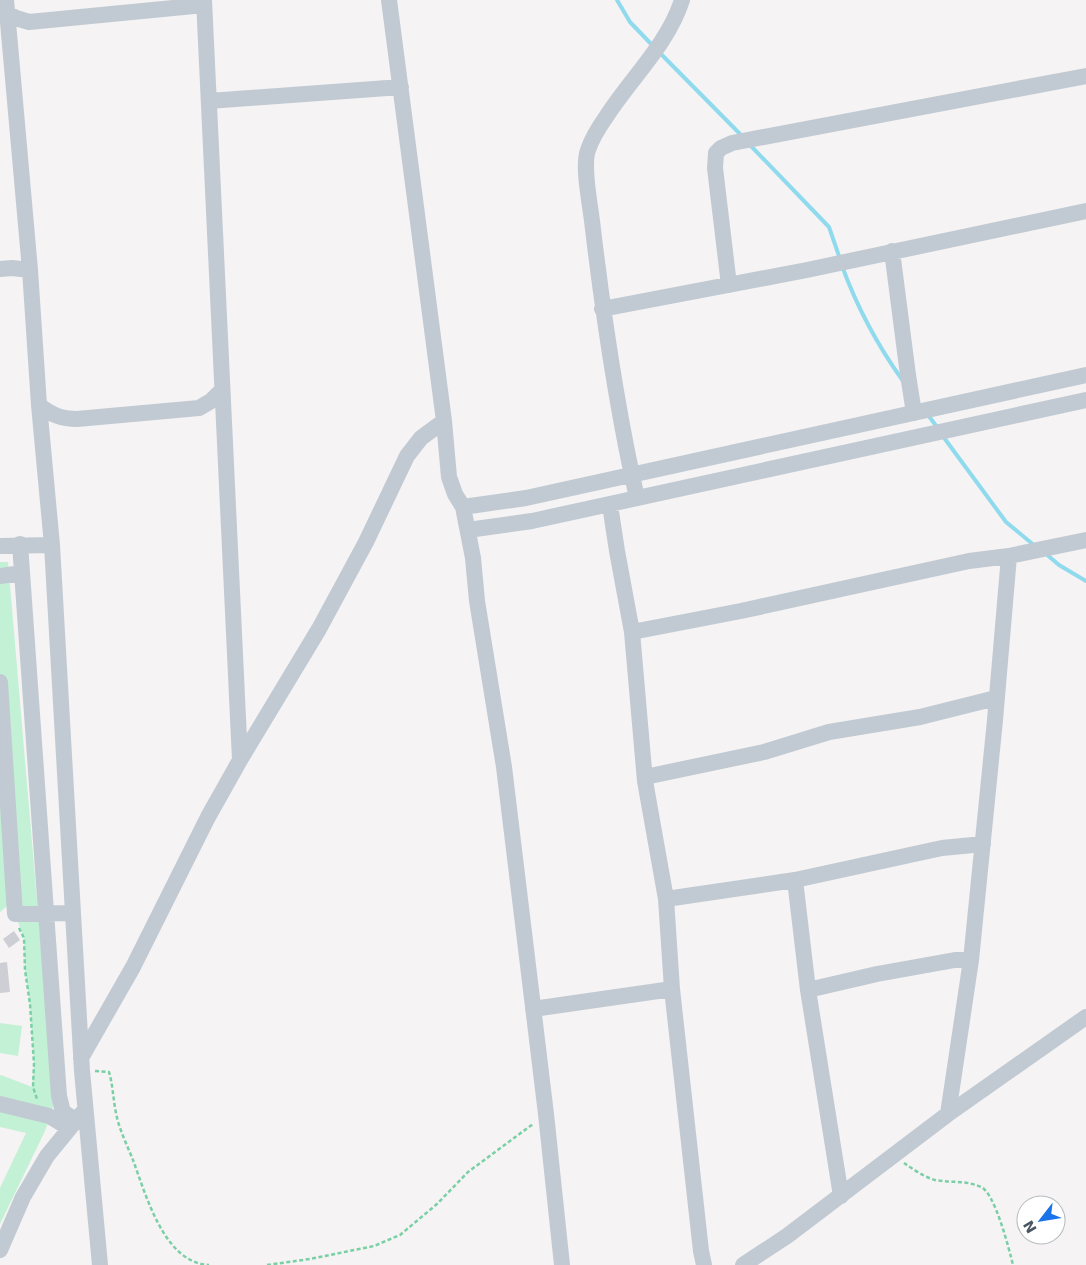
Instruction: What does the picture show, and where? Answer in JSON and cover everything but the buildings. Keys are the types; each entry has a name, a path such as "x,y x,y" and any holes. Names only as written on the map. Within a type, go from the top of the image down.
{"street":[{"path":"389,0 444,421 449,477 455,494 463,507 468,530 477,601 504,768 546,1114 562,1265"},
{"path":"637,498 613,381 602,308 585,159 595,134 622,92 663,40 682,0"},
{"path":"7,6 16,18 29,22 204,2 240,760"},
{"path":"7,6 7,106 30,270 39,405 52,545 82,1064 77,1119 100,1265"},
{"path":"729,285 715,168 716,153 721,148 732,143 1086,76"},
{"path":"209,101 401,86"},
{"path":"602,308 807,270 1086,211"},
{"path":"892,251 914,412"},
{"path":"0,269 30,270"},
{"path":"463,507 526,498 1086,375"},
{"path":"39,405 52,414 67,419 199,408 212,401 222,390"},
{"path":"468,530 532,521 1086,400"},
{"path":"199,408 213,414 223,425"},
{"path":"82,1064 208,817 323,620 366,542 407,456 421,438 444,421"},
{"path":"610,504 632,632 645,781 666,899 672,989 704,1265"},
{"path":"632,632 741,611 969,562 1086,540"},
{"path":"0,546 20,544 52,545"},
{"path":"20,544 59,1096 63,1112 77,1119"},
{"path":"948,1114 971,960 1009,556"},
{"path":"0,576 22,573"},
{"path":"0,682 3,773 15,914 73,912"},
{"path":"645,781 650,776 764,752 829,732 903,720 996,698"},
{"path":"666,899 795,880 942,848 983,844"},
{"path":"795,880 808,990 841,1196"},
{"path":"808,990 877,974 955,960 971,960"},
{"path":"533,1009 672,989"},
{"path":"744,1265 787,1236 948,1114 1086,1017"},
{"path":"0,1104 50,1116 77,1119"},
{"path":"0,1250 23,1197 47,1156 77,1119"}],"path":[{"path":"15,914 24,938 25,970 34,1056 33,1088 38,1104 34,1112"},
{"path":"82,1064 109,1072 113,1084 116,1114 158,1225 180,1254 203,1265 209,1265"},
{"path":"267,1265 310,1259 374,1246 400,1235 437,1204 468,1172 546,1114"},
{"path":"891,1156 935,1180 959,1181 982,1187 990,1195 1013,1265"}],"green space":[{"path":"0,562 8,562 53,1106 45,1131 0,1224 0,1188 26,1133 0,1127 0,1076 32,1087 34,1064 30,1004 25,970 24,938 15,914 14,900 0,912"},
{"path":"0,1023 22,1026 18,1056 0,1053"}],"waterway":[{"path":"617,0 630,22 654,47"},
{"path":"659,52 742,136"},
{"path":"750,145 829,227 840,259"},
{"path":"842,266 869,326 903,381"},
{"path":"928,415 937,427"},
{"path":"942,435 1006,522 1035,546"},
{"path":"1045,553 1059,565 1086,581"}]}
